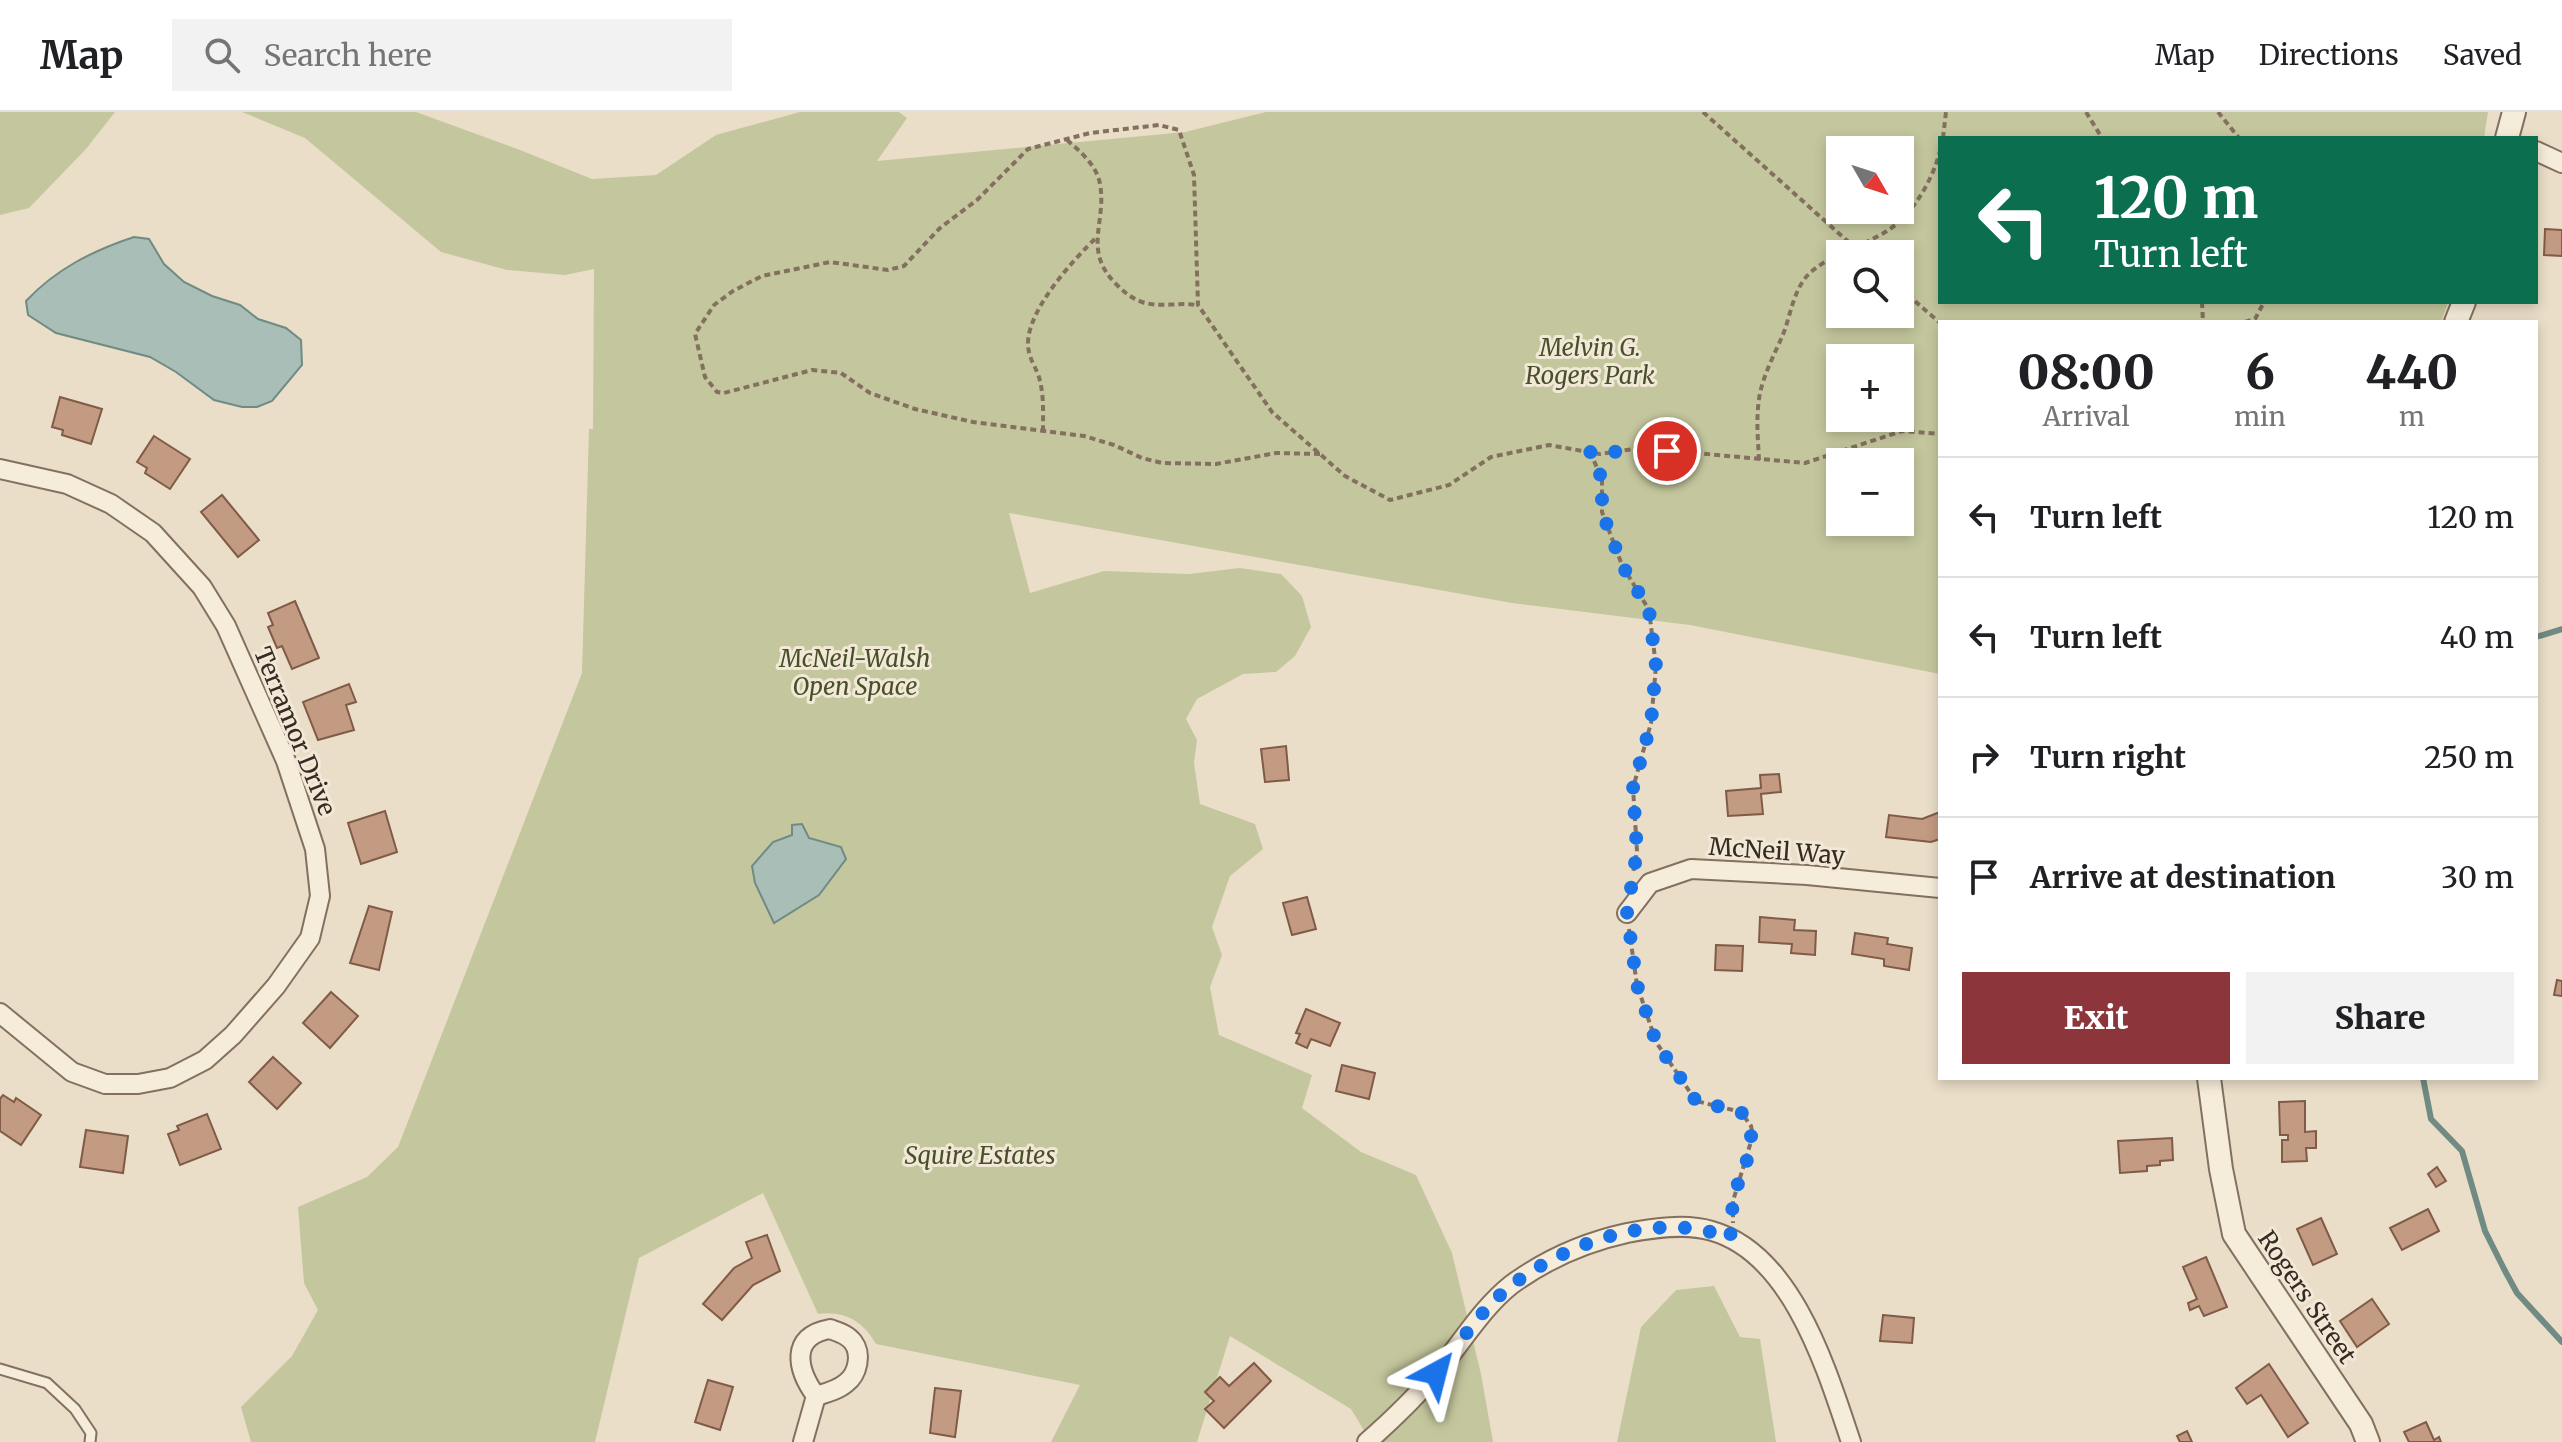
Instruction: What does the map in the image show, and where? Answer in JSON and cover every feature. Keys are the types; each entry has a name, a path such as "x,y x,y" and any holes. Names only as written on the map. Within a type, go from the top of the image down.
{"street":[{"path":"2508,136 2514,112"},
{"path":"2538,152 2562,163"},
{"name":"Terramor Drive","path":"0,469 67,484 111,504 153,533 202,587 226,626 286,761 315,849 320,896 310,938 276,986 233,1035 205,1060 170,1078 138,1084 105,1084 72,1072 0,1013"},
{"name":"McNeil Way","path":"1627,913 1650,883 1691,869 1807,875 1938,888"},
{"name":"Rogers Street","path":"2209,1080 2221,1169 2234,1234 2361,1424 2368,1442"},
{"path":"1367,1442 1398,1415 1487,1309 1511,1286 1550,1261 1596,1240 1639,1231 1682,1227 1710,1230 1730,1238 1780,1280 1805,1323 1823,1364 1851,1442"},
{"path":"803,1442 816,1396"}],"lane":[{"path":"0,1369 47,1383 75,1409 91,1433 90,1442"}],"path":[{"path":"1703,112 1846,240"},
{"path":"1943,136 1946,112"},
{"path":"2086,112 2101,136"},
{"path":"2218,112 2237,136"},
{"path":"1320,454 1276,453 1216,464 1162,463 1084,436 973,422 915,409 870,393 841,373 812,370 724,393 717,392 705,377 695,334 714,305 762,276 830,262 888,270 904,266 940,228 977,200 1028,149 1090,133 1159,125 1179,130 1194,175 1198,305 1272,412 1320,454 1345,476 1390,500 1449,485 1491,457 1549,445 1600,454 1640,448 1805,463 1902,431 1938,434"},
{"path":"1067,140 1089,161 1100,183 1097,237 1098,255 1104,271 1125,293 1153,305 1198,305"},
{"path":"1868,240 1883,234 1904,215 1932,179 1938,158"},
{"path":"1043,431 1041,382 1028,352 1028,338 1033,321 1067,267 1097,237"},
{"path":"1759,460 1757,416 1760,395 1794,300 1812,272 1826,263"},
{"path":"1914,300 1938,321"},
{"path":"2252,320 2263,304"},
{"path":"1590,452 1602,479 1602,512 1622,565 1649,610 1656,666 1651,723 1633,788 1637,851 1627,913 1637,985 1656,1042 1696,1101 1741,1112 1751,1126 1750,1147 1733,1201 1730,1238"}],"green space":[{"path":"0,112 115,112 86,149 29,208 0,215"},
{"path":"242,112 416,112 592,179 656,175 716,135 800,112 899,112 907,118 877,161 1185,132 1266,112 2488,112 2484,136 1938,136 1938,304 2447,304 2442,320 1938,320 1938,674 1690,625 1512,603 1009,513 1030,593 1104,571 1189,574 1240,568 1281,574 1302,596 1311,627 1295,656 1276,672 1243,674 1197,699 1186,719 1197,740 1194,763 1200,804 1255,824 1263,849 1230,876 1212,927 1222,955 1210,987 1219,1035 1312,1075 1302,1108 1361,1152 1416,1175 1452,1253 1481,1374 1493,1442 1371,1442 1351,1409 1230,1336 1197,1442 1051,1442 1080,1385 876,1344 865,1329 852,1319 836,1314 818,1314 763,1193 639,1258 595,1442 251,1442 241,1407 292,1356 318,1310 304,1283 298,1207 367,1177 398,1147 582,673 589,429 593,429 594,269 565,275 507,270 441,252 305,138"},
{"path":"1714,1286 1740,1337 1760,1339 1776,1442 1617,1442 1641,1327 1676,1290"}],"water":[{"path":"134,237 149,239 164,264 184,282 240,305 258,319 286,328 301,340 302,365 272,401 257,407 242,407 214,400 150,357 56,333 28,315 26,301 62,270 104,248"},
{"path":"802,824 809,838 841,847 846,859 819,895 774,923 755,883 752,866 773,842 792,835 792,825"}],"building":[{"path":"2545,229 2562,230 2562,256 2544,255"},
{"path":"60,397 102,409 91,444 62,435 63,430 52,427"},
{"path":"154,436 190,459 170,489 145,473 147,468 137,462"},
{"path":"222,495 259,540 238,557 201,512"},
{"path":"295,601 319,658 292,669 282,646 277,648 268,627 273,625 268,613"},
{"path":"349,684 356,702 346,705 354,730 318,740 303,702"},
{"path":"1286,746 1289,780 1265,782 1261,749"},
{"path":"1779,774 1781,792 1761,794 1763,814 1728,816 1726,791 1761,788 1760,775"},
{"path":"385,811 397,852 361,864 348,823"},
{"path":"1938,813 1938,840 1931,842 1886,837 1889,815 1922,819"},
{"path":"1307,897 1316,929 1292,935 1283,903"},
{"path":"369,906 392,912 379,970 350,963"},
{"path":"1760,917 1795,920 1794,930 1816,931 1815,955 1791,953 1792,944 1759,942"},
{"path":"1855,933 1888,938 1887,944 1912,948 1909,970 1884,966 1884,959 1852,954"},
{"path":"1716,945 1743,946 1742,971 1715,970"},
{"path":"2557,980 2562,981 2562,996 2554,995"},
{"path":"331,992 358,1016 330,1048 303,1023"},
{"path":"1306,1009 1340,1023 1330,1046 1311,1039 1307,1048 1296,1043 1300,1034 1296,1033"},
{"path":"273,1057 301,1083 277,1109 249,1082"},
{"path":"1342,1065 1375,1073 1369,1099 1336,1091"},
{"path":"3,1095 14,1102 16,1098 41,1115 21,1145 0,1131 0,1099"},
{"path":"2305,1101 2305,1132 2316,1131 2316,1148 2306,1148 2307,1161 2282,1162 2282,1140 2288,1140 2288,1135 2280,1135 2279,1102"},
{"path":"207,1114 221,1149 180,1165 168,1134 179,1130 177,1126"},
{"path":"86,1130 128,1136 123,1173 80,1167"},
{"path":"2172,1138 2173,1160 2147,1166 2147,1171 2120,1173 2118,1141"},
{"path":"2437,1167 2446,1181 2436,1187 2428,1174"},
{"path":"2428,1209 2439,1231 2402,1250 2390,1228"},
{"path":"2321,1218 2337,1254 2313,1265 2297,1229"},
{"path":"767,1235 780,1271 753,1285 722,1320 703,1304 734,1268 752,1258 746,1242"},
{"path":"2206,1257 2227,1307 2204,1316 2199,1306 2190,1310 2188,1303 2197,1299 2183,1267"},
{"path":"2372,1299 2389,1324 2357,1347 2340,1321"},
{"path":"1883,1315 1914,1318 1912,1343 1880,1341"},
{"path":"1254,1363 1271,1381 1224,1428 1205,1409 1214,1401 1205,1392 1220,1377 1229,1386"},
{"path":"2269,1364 2308,1423 2288,1437 2261,1395 2247,1404 2236,1388"},
{"path":"708,1380 733,1387 720,1430 695,1422"},
{"path":"935,1388 961,1391 955,1437 930,1433"},
{"path":"2426,1422 2434,1440 2439,1437 2441,1442 2409,1442 2404,1432"},
{"path":"2187,1431 2192,1442 2180,1442 2177,1436"}],"waterway":[{"path":"2538,636 2562,629"},
{"path":"2423,1080 2431,1119 2462,1151 2485,1231 2504,1269 2517,1293 2562,1342"}],"route":[{"path":"1436,1373 1487,1309 1511,1286 1550,1261 1596,1240 1639,1231 1682,1227 1710,1230 1730,1238 1733,1201 1753,1135 1751,1126 1741,1112 1696,1101 1656,1042 1637,985 1627,913 1637,851 1633,788 1651,723 1656,666 1649,610 1622,565 1602,512 1602,479 1590,452 1600,454 1640,448 1667,451"}],"park label":[{"name":"Melvin G. Rogers Park","path":"1590,361"},
{"name":"McNeil-Walsh Open Space","path":"855,672"},
{"name":"Squire Estates","path":"980,1155"}]}
